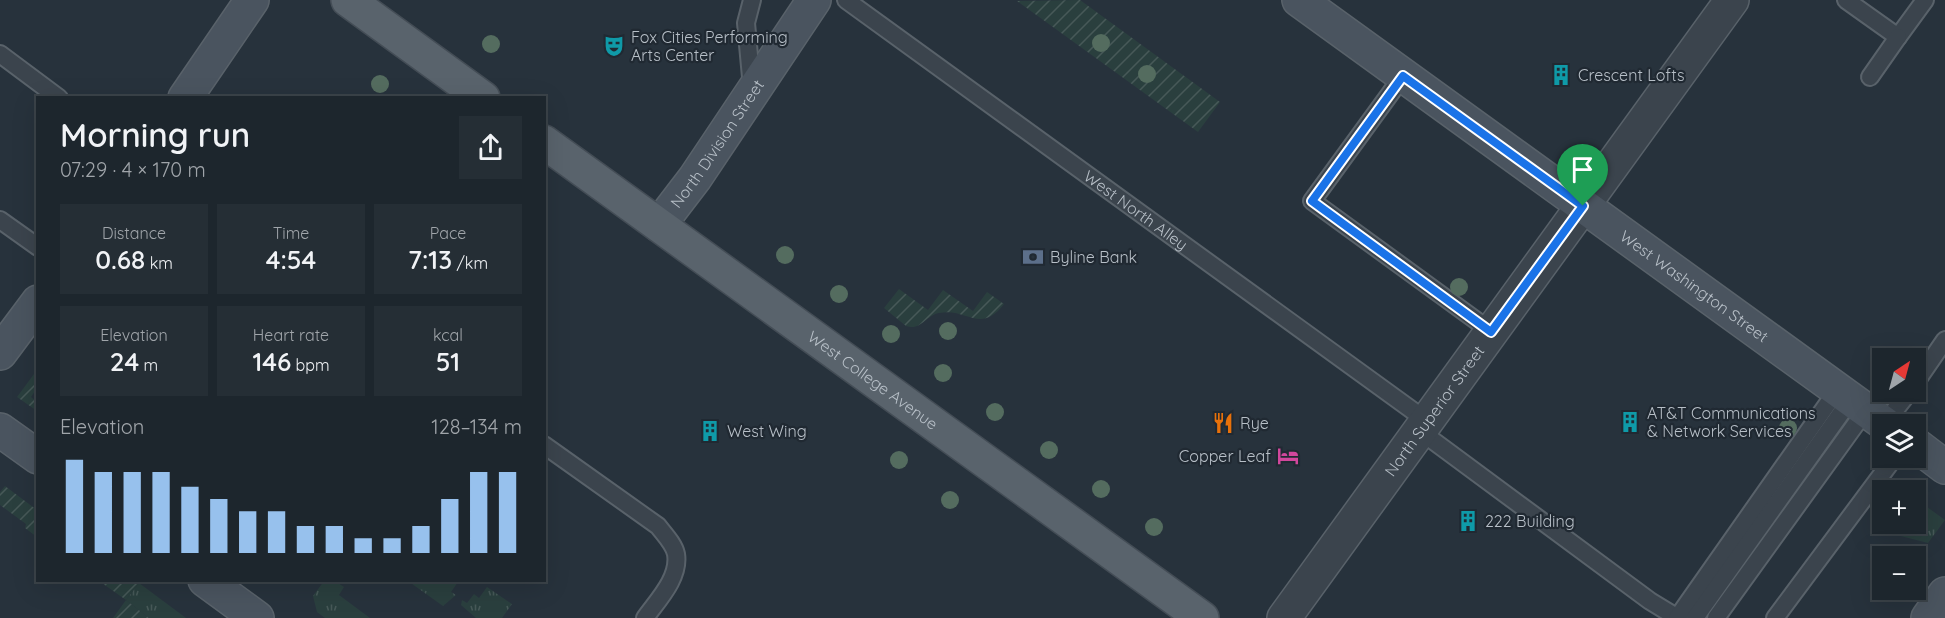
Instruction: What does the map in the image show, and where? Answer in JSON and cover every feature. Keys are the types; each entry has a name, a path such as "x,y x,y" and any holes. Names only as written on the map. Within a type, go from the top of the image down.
{"main road":[{"path":"348,0 480,96"},
{"name":"West College Avenue","path":"546,143 1202,618"}],"street":[{"path":"185,96 252,0"},
{"name":"North Division Street","path":"659,225 695,178 753,94 814,0"},
{"name":"West Washington Street","path":"1299,0 1865,409"},
{"name":"North Superior Street","path":"1284,618 1732,0"},
{"path":"0,353 36,305"},
{"path":"0,430 36,456"},
{"path":"1926,453 1945,467"},
{"path":"208,582 257,618"},
{"path":"1928,618 1945,594"}],"lane":[{"path":"752,0 746,23 753,94"},
{"name":"West North Alley","path":"846,0 1424,426 1650,601 1677,618"},
{"path":"1846,0 1898,37"},
{"path":"1870,77 1925,0"},
{"path":"0,54 56,96"},
{"path":"1403,76 1312,201 1491,332"},
{"path":"0,220 36,246"},
{"path":"1926,368 1945,340"},
{"path":"1677,618 1865,409 1883,402"},
{"path":"1695,618 1865,409"},
{"path":"1716,618 1865,409"},
{"path":"546,446 658,526 669,540 676,554 675,569 669,584 645,618"},
{"path":"1775,618 1887,468"}],"green space":[{"path":"1080,0 1220,102 1198,132 1017,1"},
{"path":"899,289 928,310 943,290 973,311 987,292 1004,304 988,318 973,318 949,312 939,313 911,327 906,326 884,308"},
{"path":"36,371 36,390 31,397 36,401 36,410 17,397"},
{"path":"5,486 36,509 36,536 25,528 26,524 0,505 0,492"},
{"path":"1926,506 1945,520 1928,543 1893,534 1926,534"},
{"path":"100,582 139,583 126,600"},
{"path":"323,582 336,582 344,587 339,595 370,618 325,618 317,612 313,596"},
{"path":"409,582 458,582 451,592 456,595 443,606"},
{"path":"139,583 186,618 149,618 126,600"},
{"path":"487,587 512,604 502,618 476,618 461,605 462,600 467,603 474,594 479,598"},
{"path":"126,600 149,618 113,618"}],"place":[{"name":"Fox Cities Performing Arts Center","path":"614,46"},
{"name":"Crescent Lofts","path":"1561,75"},
{"name":"Byline Bank","path":"1033,257"},
{"name":"AT&T Communications & Network Services","path":"1630,422"},
{"name":"Rye","path":"1223,423"},
{"name":"West Wing","path":"710,431"},
{"name":"Copper Leaf","path":"1288,456"},
{"name":"222 Building","path":"1468,521"}],"route":[{"path":"1403,76 1583,206 1491,332 1312,201 1403,76"}]}
